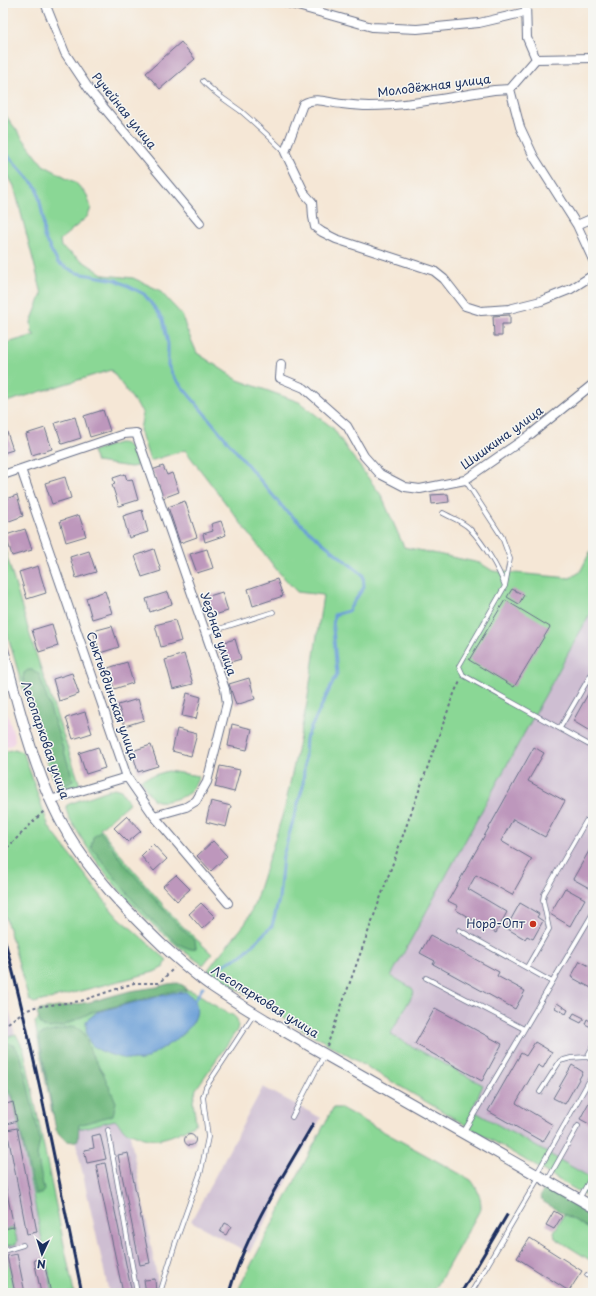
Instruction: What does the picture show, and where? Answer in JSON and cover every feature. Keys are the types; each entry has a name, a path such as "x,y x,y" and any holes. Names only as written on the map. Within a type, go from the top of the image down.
{"street":[{"name":"Ручейная улица","path":"45,3 65,53 91,92 200,223"},
{"path":"287,3 372,27 417,28 479,23 526,12"},
{"path":"526,3 527,38 536,59"},
{"path":"593,58 536,59 510,89 520,127 534,157 577,225 593,260"},
{"name":"Молодёжная улица","path":"286,152 303,104 310,100 348,105 399,105 494,90 510,89"},
{"path":"286,152 305,194 312,202 315,227 336,239 434,272 444,279 465,306 480,311 509,309 541,301 571,289 593,275"},
{"path":"577,225 593,218"},
{"name":"Шишкина улица","path":"281,364 280,378 304,388 347,426 364,456 380,474 405,487 420,489 465,480 531,434 593,384"},
{"name":"Уездная улица","path":"21,469 124,434 136,433 224,689 226,703 207,782 196,801 186,807 154,816"},
{"path":"3,475 21,469"},
{"name":"Сыктывдинская улица","path":"21,469 127,777 154,816 228,903"},
{"name":"Лесопарковая улица","path":"3,649 14,691 49,804 87,863 104,885 142,926 180,961 212,987 324,1054 593,1207"},
{"path":"49,804 127,777"}],"lane":[{"path":"203,82 209,89 240,111 264,131 286,152"},
{"path":"465,480 502,537 510,559 505,586 459,666 463,675 593,747"},
{"path":"443,513 470,528 501,575 505,586"},
{"path":"205,633 273,612"},
{"path":"560,728 593,671"},
{"path":"527,967 549,929 543,900 544,894 586,821"},
{"path":"463,1133 593,913"},
{"path":"459,930 552,982"},
{"path":"426,978 524,1030"},
{"path":"160,1293 204,1158 208,1137 203,1097 206,1087 254,1013"},
{"path":"587,1057 593,1046"},
{"path":"292,1117 324,1054"},
{"path":"540,1092 560,1061 571,1058 587,1057 593,1060"},
{"path":"470,1293 540,1178 593,1074"},
{"path":"540,1178 578,1126"},
{"path":"108,1130 137,1293"},
{"path":"579,1199 593,1174"},
{"path":"3,1251 23,1246"},
{"path":"587,1275 593,1280"}],"path":[{"path":"324,1054 455,691 463,675"},
{"path":"3,852 49,804"},
{"path":"8,1023 23,1012 35,1007 81,1001 134,983 159,983 180,961"}],"shaded area":[{"path":"593,608 593,1179 355,1042"},
{"path":"3,698 15,740 12,745 3,747"},
{"path":"3,981 18,1049 68,1293 3,1293"},
{"path":"263,1087 321,1118 249,1253 191,1221"},
{"path":"126,1114 160,1293 109,1293 72,1125"}],"green space":[{"path":"3,112 43,165 75,182 87,195 91,208 88,216 60,240 61,247 104,275 133,278 159,290 182,315 197,353 238,380 299,402 333,428 381,495 404,547 480,563 493,571 570,578 580,572 593,546 593,608 391,976 412,988 414,992 391,1033 393,1036 483,1085 472,1110 593,1179 593,1200 272,1011 208,970 245,924 254,905 285,807 307,703 323,595 297,592 276,569 185,450 150,461 140,430 143,413 111,370 3,403 3,344 35,335 32,333 31,322 42,294 14,186 3,167"},
{"path":"118,443 123,443 132,450 137,466 131,467 96,462 92,451"},
{"path":"3,543 32,642 80,785 115,775 115,777 63,793 60,793 56,787 24,692 3,619"},
{"path":"28,670 33,670 39,674 73,779 69,784 65,785 58,783 23,678 24,673"},
{"path":"15,749 24,754 49,827 114,913 167,960 164,967 154,972 34,1003 29,1000 3,908 3,752"},
{"path":"168,771 199,776 192,789 186,795 166,801 156,801 149,795 141,779"},
{"path":"114,788 121,790 129,803 100,828 175,919 212,954 203,965 185,952 150,922 118,889 91,853 69,817 66,806 69,804"},
{"path":"100,831 122,861 173,920 195,941 196,948 190,949 178,944 132,899 91,847 93,837"},
{"path":"178,983 184,986 186,990 173,991 92,1012 63,1026 50,1028 43,1027 37,1013 40,1010 90,1002 130,991"},
{"path":"176,987 190,990 200,995 220,1009 233,1015 238,1022 237,1030 196,1089 193,1101 196,1123 173,1135 154,1140 126,1132 115,1120 75,1130 57,1120 52,1113 35,1022 40,1017"},
{"path":"74,1026 84,1033 91,1053 103,1073 116,1102 113,1115 79,1125 78,1140 71,1142 63,1138 56,1130 39,1036"},
{"path":"16,1034 24,1050 74,1293 53,1293 13,1099 3,1087 3,1038"},
{"path":"8,1043 14,1045 21,1056 40,1140 37,1155 44,1190 41,1194 35,1194 12,1095 3,1084 3,1044"},
{"path":"333,1108 341,1108 471,1180 476,1187 480,1197 481,1208 433,1293 239,1293 240,1286"},
{"path":"544,1189 550,1189 593,1213 593,1231 542,1201 540,1197"},
{"path":"564,1214 593,1231 593,1262 555,1238 554,1232"},
{"path":"14,1228 17,1240 16,1244 3,1247 3,1230"},
{"path":"7,1256 15,1293 3,1293 3,1258"}],"water":[{"path":"186,992 194,1000 197,1009 196,1017 181,1036 145,1059 131,1060 107,1054 100,1051 89,1042 86,1021 97,1012 172,993"}],"building":[{"path":"181,42 195,59 160,89 146,73"},
{"path":"510,315 510,324 502,324 502,336 494,336 493,316"},
{"path":"103,410 110,431 90,437 84,416"},
{"path":"75,417 81,438 62,444 55,423"},
{"path":"45,428 52,449 32,455 26,434"},
{"path":"6,429 13,450 3,453 3,430"},
{"path":"163,466 167,475 172,473 179,492 163,498 152,470"},
{"path":"125,474 127,480 132,479 138,500 119,506 112,485 115,484 113,478"},
{"path":"65,477 71,498 52,504 45,483"},
{"path":"448,494 449,502 432,504 431,495"},
{"path":"17,495 23,516 4,523 3,500"},
{"path":"185,501 197,537 180,543 168,507"},
{"path":"142,510 148,532 129,538 123,516"},
{"path":"79,515 86,536 66,542 60,521"},
{"path":"221,521 226,535 205,542 203,534 213,531 211,524"},
{"path":"25,529 32,550 12,556 6,535"},
{"path":"154,549 161,571 142,577 135,556"},
{"path":"207,549 213,568 197,573 190,554"},
{"path":"89,551 96,572 76,578 70,557"},
{"path":"38,566 46,593 27,599 19,572"},
{"path":"277,579 283,596 253,606 248,589"},
{"path":"512,589 524,595 519,604 507,597"},
{"path":"105,591 112,613 92,619 86,598"},
{"path":"168,592 172,604 150,612 146,599"},
{"path":"222,592 228,611 211,616 206,597"},
{"path":"505,600 550,627 514,687 469,660"},
{"path":"175,620 181,641 161,647 155,625"},
{"path":"52,624 58,646 39,652 32,630"},
{"path":"112,626 119,647 100,653 93,631"},
{"path":"235,639 241,659 224,664 218,644"},
{"path":"184,654 193,684 173,689 165,660"},
{"path":"127,662 133,683 114,689 108,668"},
{"path":"72,673 79,694 59,701 53,679"},
{"path":"249,678 255,699 236,705 229,684"},
{"path":"593,685 593,733 573,721"},
{"path":"187,693 201,697 196,719 182,716"},
{"path":"138,699 144,720 125,726 118,705"},
{"path":"85,712 92,733 73,739 66,718"},
{"path":"232,724 252,729 247,750 228,746"},
{"path":"177,729 197,734 191,756 172,751"},
{"path":"151,745 158,766 138,772 132,751"},
{"path":"98,747 105,768 86,774 79,753"},
{"path":"534,747 544,753 528,781 565,801 545,837 513,819 501,841 532,859 512,895 476,875 468,889 507,912 496,933 456,910 458,906 448,901"},
{"path":"220,766 240,770 234,792 215,787"},
{"path":"211,801 231,806 226,827 206,822"},
{"path":"127,816 141,831 128,842 114,828"},
{"path":"213,841 227,856 211,871 197,856"},
{"path":"153,844 167,859 154,871 141,856"},
{"path":"593,844 593,886 591,889 573,879"},
{"path":"176,875 190,889 177,901 163,886"},
{"path":"565,888 585,899 570,926 550,914"},
{"path":"201,903 215,917 202,929 189,914"},
{"path":"520,903 539,914 537,917 543,921 533,939 527,936 525,939 506,928"},
{"path":"430,935 499,972 497,976 525,991 515,1009 433,964 435,961 420,953"},
{"path":"580,961 593,968 593,989 571,977"},
{"path":"557,1003 568,1010 566,1014 555,1008"},
{"path":"435,1008 502,1044 482,1081 415,1044"},
{"path":"574,1013 584,1018 581,1023 571,1018"},
{"path":"587,1019 593,1023 593,1028 585,1024"},
{"path":"535,1042 552,1052 543,1068 538,1065 516,1103 553,1125 543,1142 488,1111 521,1053 526,1056"},
{"path":"572,1065 583,1072 565,1104 553,1098"},
{"path":"593,1095 593,1126 580,1119"},
{"path":"13,1102 17,1121 7,1124 3,1105"},
{"path":"17,1128 37,1232 27,1234 7,1130"},
{"path":"100,1134 106,1159 87,1163 84,1150 94,1148 92,1136"},
{"path":"190,1134 194,1136 196,1140 194,1144 190,1146 186,1144 184,1140 186,1136"},
{"path":"128,1153 150,1263 140,1265 118,1155"},
{"path":"105,1163 132,1293 123,1293 96,1165"},
{"path":"3,1174 14,1227 3,1229"},
{"path":"554,1211 562,1216 554,1229 546,1225"},
{"path":"225,1223 231,1226 226,1235 220,1232"},
{"path":"530,1238 582,1271 569,1291 517,1258"},
{"path":"17,1254 25,1293 15,1293 7,1256"},
{"path":"43,1258 51,1293 41,1293 34,1260"},
{"path":"155,1279 156,1293 146,1293 144,1280"}],"waterway":[{"path":"3,150 37,188 43,217 44,237 58,263 77,273 116,280 144,294 163,319 168,344 168,365 174,377 286,511 363,575 364,587 348,611 334,615 333,628 337,674 306,738 303,786 283,856 279,899 272,926 242,955 217,968"},
{"path":"195,1000 203,987"}],"railway":[{"path":"3,934 15,978 35,1068 82,1293"},
{"path":"229,1293 236,1270 255,1227 277,1185 313,1124"},
{"path":"461,1293 507,1215"}],"place":[{"name":"Норд-Опт","path":"533,924"}]}
